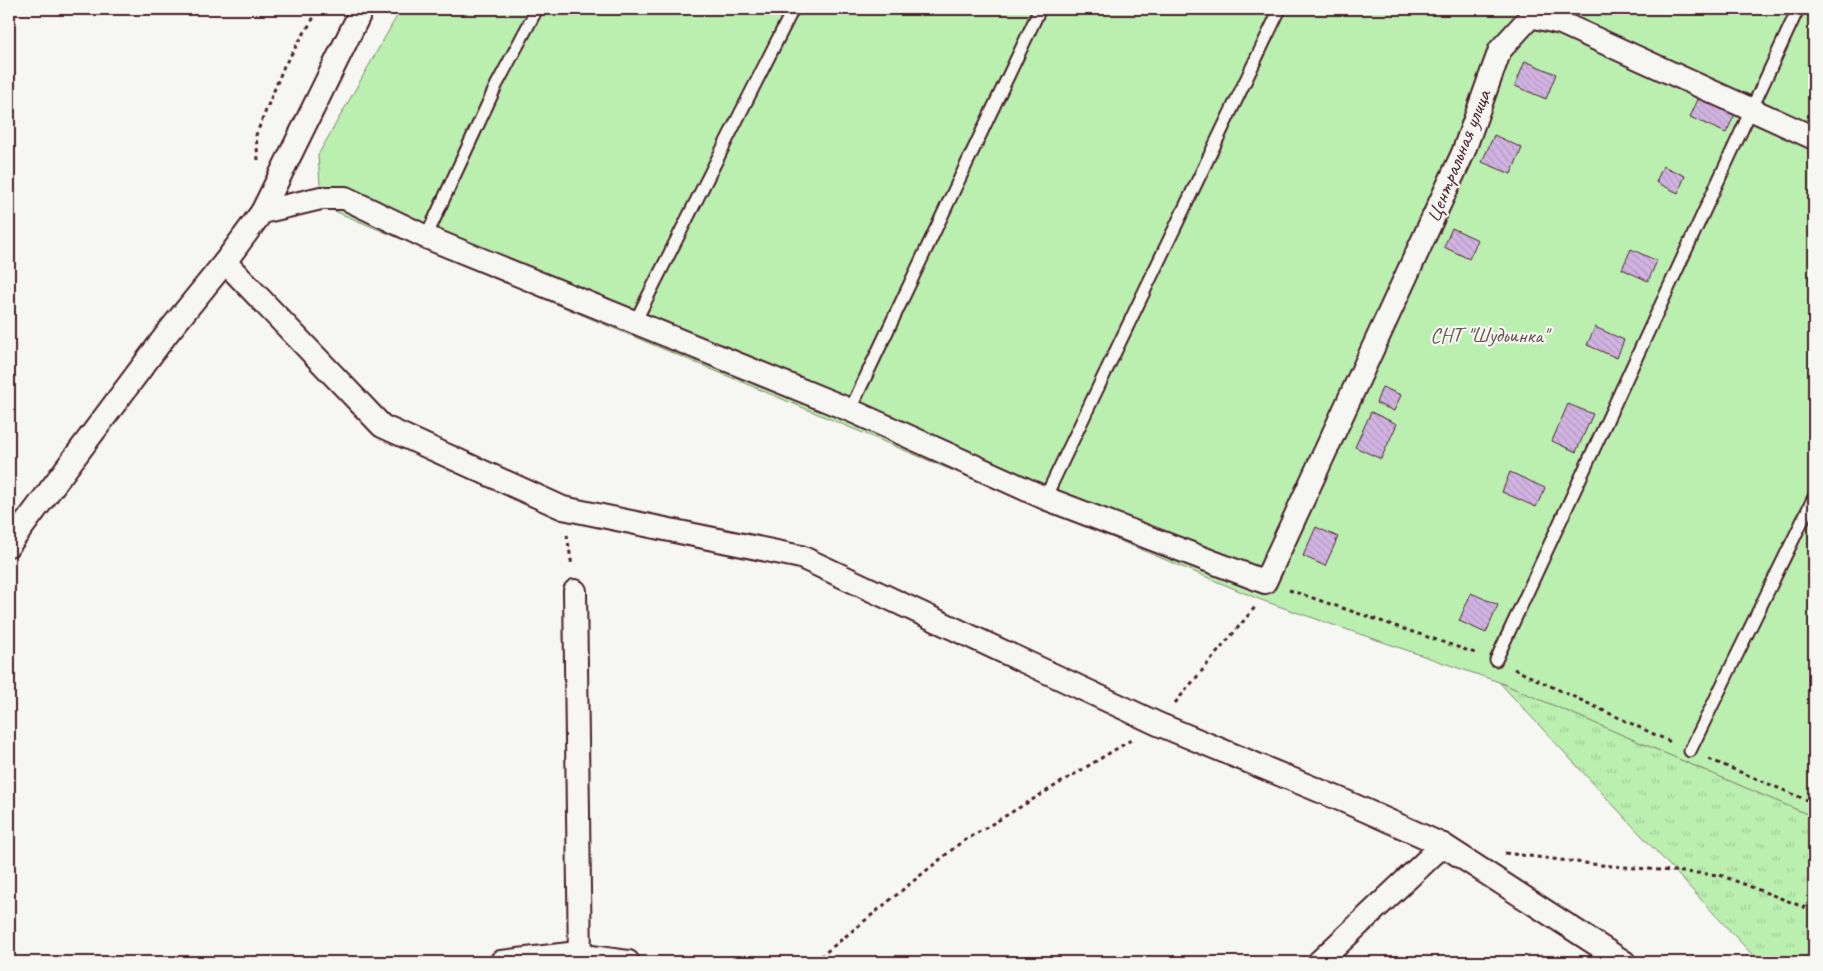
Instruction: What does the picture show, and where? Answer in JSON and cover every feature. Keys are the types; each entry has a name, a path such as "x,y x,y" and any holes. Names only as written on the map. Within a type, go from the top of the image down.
{"street":[{"path":"9,545 169,331 225,262 262,212 362,9"},
{"name":"Центральная улица","path":"1265,582 1463,153 1500,50 1532,13 1561,23 1814,138"},
{"path":"262,212 321,198 345,198 426,237 634,324 850,410 1045,498 1265,582"},
{"path":"225,262 382,426 563,508 801,557 1158,724 1342,800 1443,845 1624,962"},
{"path":"575,591 580,959"},
{"path":"1318,962 1443,845"},
{"path":"501,962 569,954 580,959 628,962"}],"lane":[{"path":"426,237 496,86 538,9"},
{"path":"634,324 793,9"},
{"path":"850,410 1040,9"},
{"path":"1045,498 1280,9"},
{"path":"1496,660 1798,9"},
{"path":"1690,751 1814,497"}],"path":[{"path":"258,164 256,135 284,66 319,9"},
{"path":"563,508 575,591"},
{"path":"814,962 959,844 1158,724 1261,600 1265,582 1496,660 1690,751 1814,803"},
{"path":"1502,852 1600,865 1720,875 1814,911"}],"green space":[{"name":"СНТ \"Шудьинка\"","path":"401,9 1814,9 1814,817 1499,682 1261,600 332,210 321,198 318,155"},
{"path":"1499,682 1814,817 1814,962 1759,962"}],"building":[{"path":"1525,61 1556,74 1546,99 1515,86"},
{"path":"1700,95 1736,112 1726,133 1690,117"},
{"path":"1494,135 1522,148 1511,174 1482,162"},
{"path":"1663,166 1685,176 1678,193 1656,182"},
{"path":"1452,228 1478,240 1469,259 1444,247"},
{"path":"1631,249 1657,261 1648,281 1622,269"},
{"path":"1595,327 1624,340 1617,358 1587,345"},
{"path":"1382,387 1401,395 1394,411 1376,403"},
{"path":"1568,404 1593,414 1576,452 1552,441"},
{"path":"1371,412 1397,424 1381,459 1355,447"},
{"path":"1510,472 1545,488 1536,507 1502,492"},
{"path":"1316,527 1338,537 1325,566 1303,556"},
{"path":"1471,593 1498,605 1486,633 1459,621"}]}
